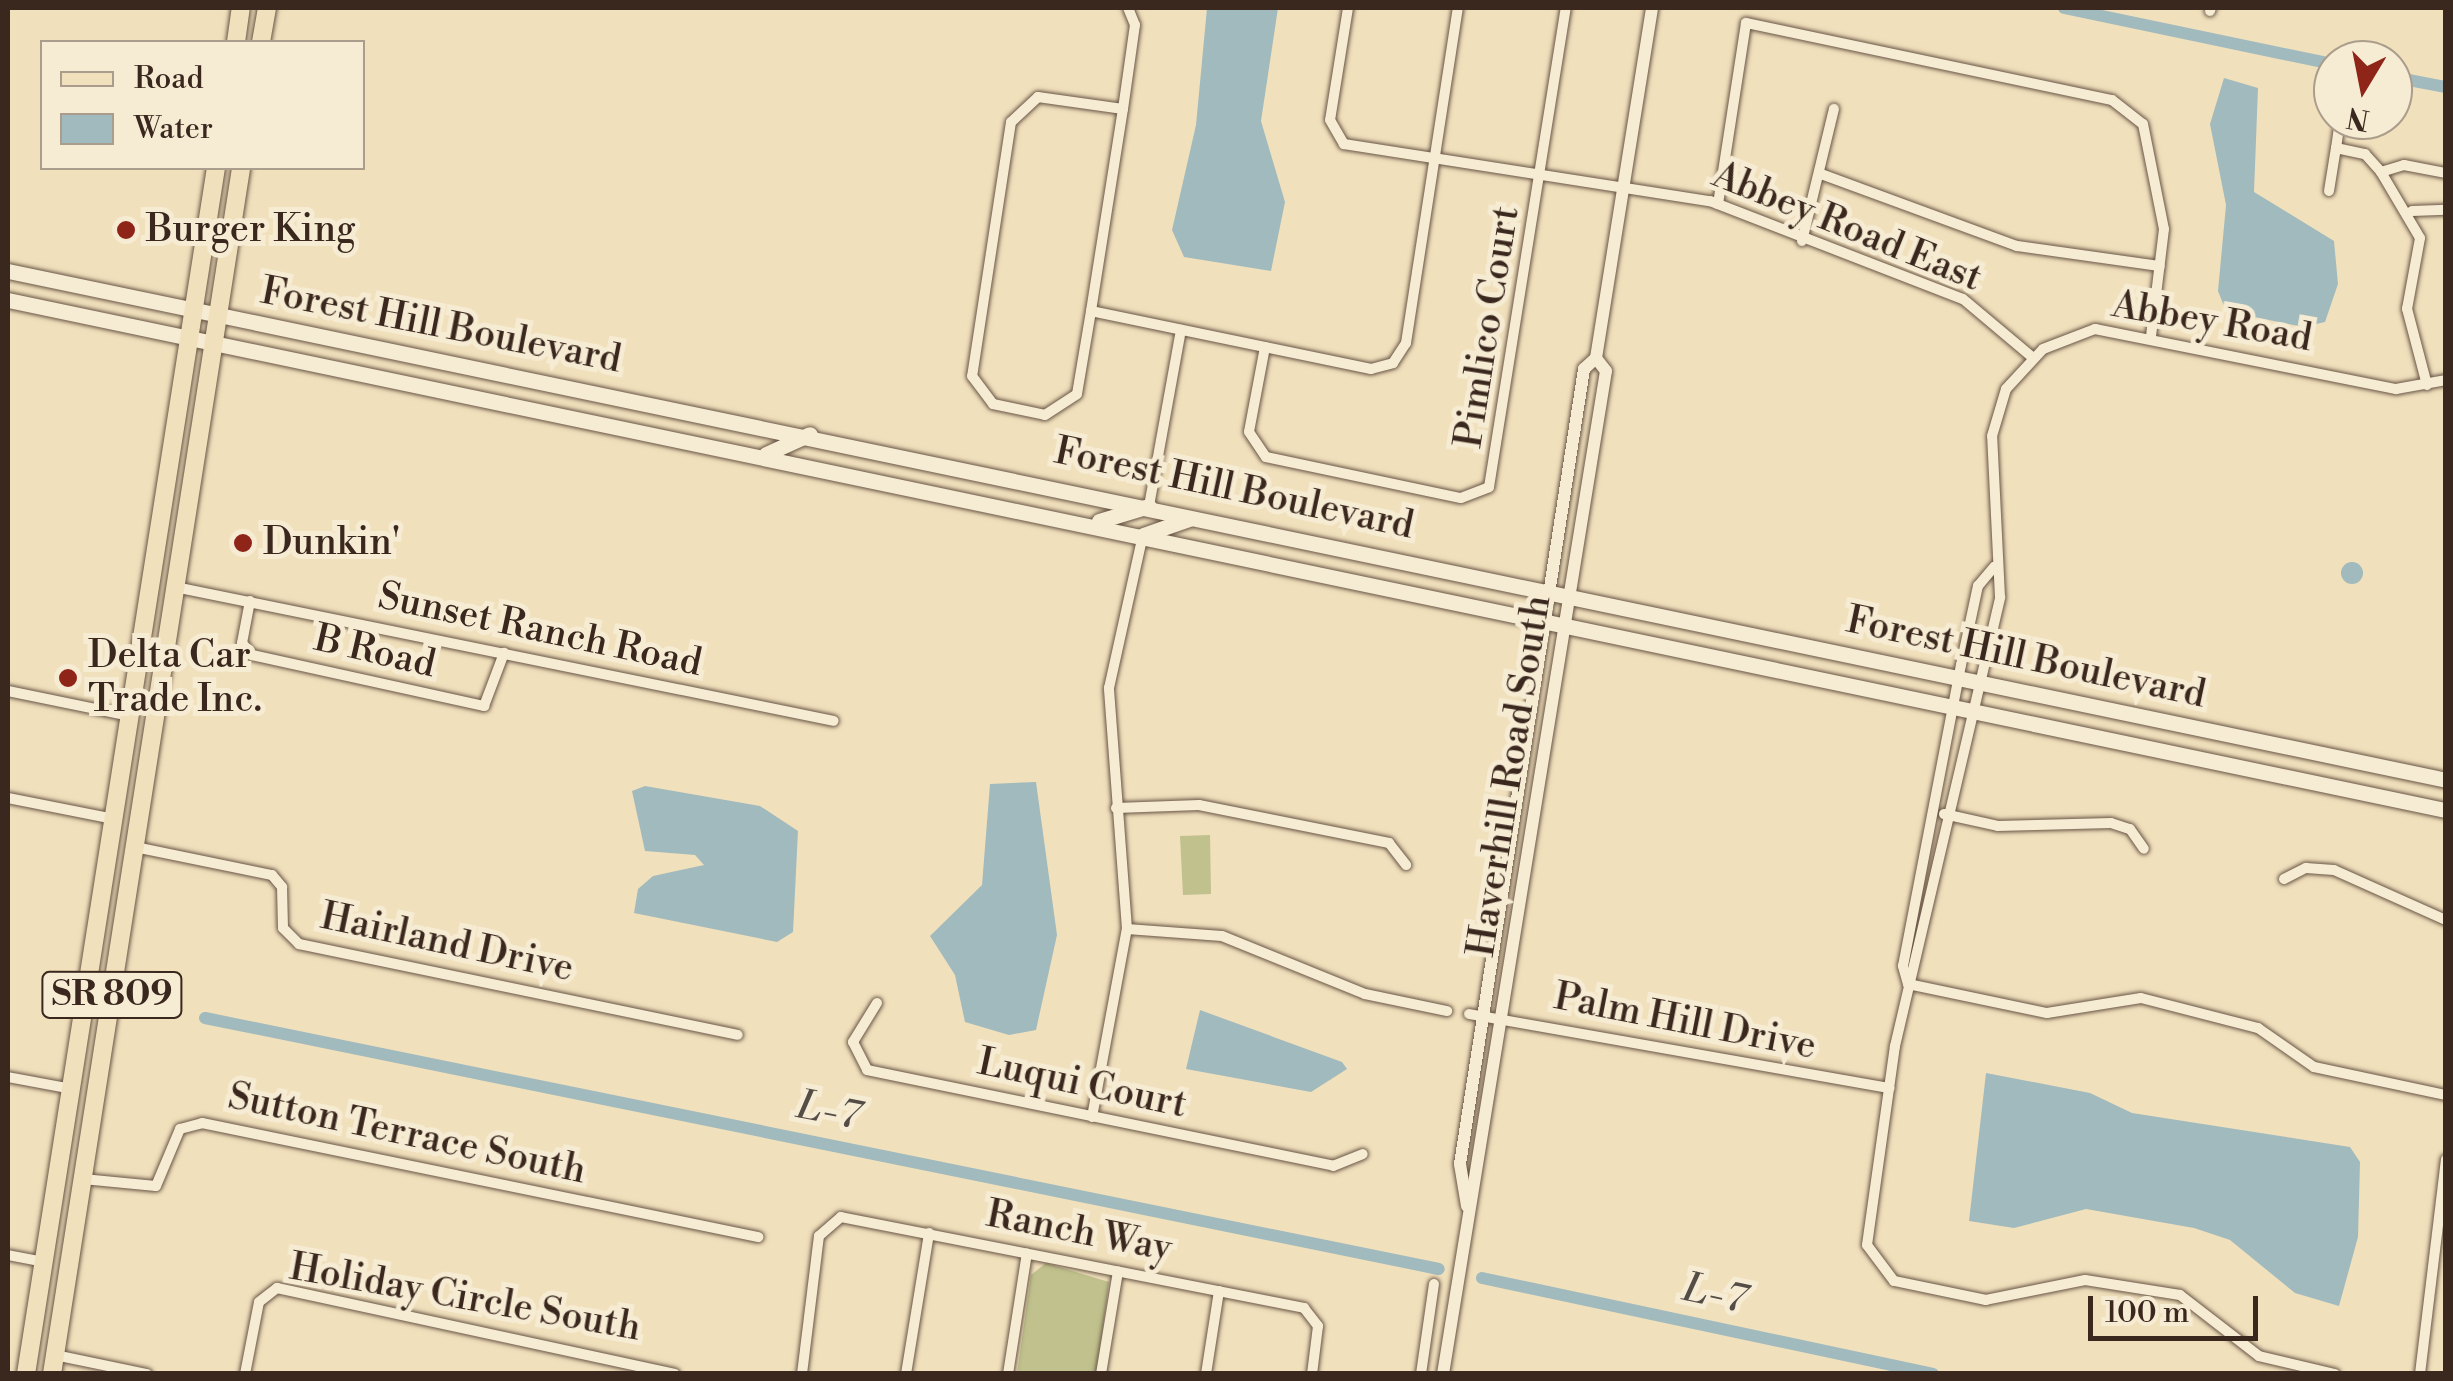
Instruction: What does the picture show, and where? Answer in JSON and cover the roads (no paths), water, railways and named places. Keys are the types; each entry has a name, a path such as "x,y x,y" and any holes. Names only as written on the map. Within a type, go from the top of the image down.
{"main road":[{"path":"236,40 241,8"},
{"path":"261,40 267,8"},
{"name":"SR 809","path":"26,1374 216,170"},
{"name":"SR 809","path":"54,1357 241,170"},
{"name":"Forest Hill Boulevard","path":"8,271 1550,586 1979,684 2446,780"},
{"name":"Forest Hill Boulevard","path":"8,300 728,446 2446,810"},
{"path":"518,404 561,383"},
{"path":"728,446 768,425"},
{"path":"766,454 810,434"},
{"path":"1080,522 1150,506"},
{"path":"1142,535 1213,519"},
{"path":"129,723 126,824 136,846"},
{"path":"91,970 102,988 87,1084 95,1099"},
{"path":"62,1156 69,1174 58,1250 68,1266"},
{"path":"45,1262 57,1279 54,1357"}],"street":[{"path":"1123,109 1038,97 1010,122 974,388 993,404 1028,411 1068,406 1091,312 1123,109 1135,25 1128,8"},
{"name":"Abbey Road East","path":"1348,8 1334,134 1357,149 1623,186 1718,204 1802,241 1971,303 2032,358"},
{"name":"Pimlico Court","path":"1091,312 1371,369 1399,358 1458,8"},
{"name":"Pimlico Court","path":"1265,347 1248,432 1259,453 1461,498 1483,492 1495,472 1566,8"},
{"name":"Haverhill Road South","path":"1467,1206 1460,1164 1544,618 1584,369 1596,358 1652,8"},
{"path":"1718,204 1746,24 2128,106 2146,132 2164,229 2151,336"},
{"path":"1802,241 1834,109"},
{"path":"2328,192 2337,140"},
{"path":"2336,148 2365,154 2412,211 2420,238 2407,309 2427,385"},
{"path":"2381,172 2404,165 2446,173"},
{"path":"1820,174 2026,248 2160,266"},
{"path":"2412,211 2446,210"},
{"name":"Abbey Road","path":"2032,358 2095,329 2151,336 2396,389 2446,380"},
{"path":"1150,506 1181,330"},
{"name":"Haverhill Road South","path":"1443,1374 1467,1206 1606,371 1596,358"},
{"path":"1942,814 1974,709 2000,597 1994,566 1994,420 2032,358"},
{"path":"1092,1117 1128,929 1109,688 1142,535"},
{"path":"1994,566 1978,586 1958,678 1942,814 1908,984 1867,1244 1894,1281 1986,1300 2085,1280 2180,1295 2259,1356 2334,1374"},
{"name":"Sunset Ranch Road","path":"175,588 834,721"},
{"name":"B Road","path":"250,601 242,643 252,655 484,706 504,653"},
{"path":"8,691 129,723"},
{"path":"8,798 114,819"},
{"path":"1116,808 1199,805 1389,843 1406,865"},
{"path":"1942,814 2010,827 2111,823 2130,830 2144,850"},
{"name":"Hairland Drive","path":"136,846 272,875 282,887 283,928 299,944 738,1035"},
{"path":"2284,879 2306,868 2334,870 2446,920"},
{"path":"1128,929 1222,936 1365,994 1447,1011"},
{"path":"1908,984 2048,1014 2141,998 2258,1028 2314,1067 2446,1096"},
{"name":"Luqui Court","path":"878,1004 855,1027 853,1050 867,1070 1333,1166 1363,1154"},
{"name":"Palm Hill Drive","path":"1469,1014 1890,1088"},
{"path":"8,1077 72,1089"},
{"name":"Sutton Terrace South","path":"83,1178 156,1186 180,1130 202,1122 758,1237"},
{"path":"2420,1374 2446,1160"},
{"name":"Ranch Way","path":"802,1374 826,1222 841,1216 1219,1291 1316,1318 1312,1374"},
{"path":"906,1374 929,1233"},
{"path":"1008,1374 1027,1253"},
{"path":"8,1255 45,1262"},
{"path":"1102,1374 1118,1271"},
{"path":"1421,1374 1434,1284"},
{"name":"Holiday Circle South","path":"244,1374 259,1302 277,1288 675,1374"},
{"path":"1206,1374 1219,1291"},
{"path":"54,1357 147,1374"}],"water":[{"path":"1207,8 1278,8 1261,121 1285,202 1271,271 1184,257 1172,230 1196,125"},
{"path":"2224,78 2258,88 2254,192 2334,241 2338,284 2325,322 2303,327 2226,311 2218,291 2226,205 2210,124"},
{"path":"2348,562 2356,562 2363,573 2356,584 2348,584 2341,577 2341,569"},
{"path":"1036,782 1057,935 1036,1030 1009,1035 965,1022 955,975 930,936 982,885 990,784"},
{"path":"645,786 760,806 798,831 793,932 777,942 634,913 638,889 653,876 704,865 695,855 645,851 632,791"},
{"path":"1200,1010 1342,1062 1347,1069 1311,1092 1186,1069"},
{"path":"1986,1073 2090,1093 2132,1113 2350,1147 2360,1162 2358,1237 2339,1306 2295,1293 2230,1240 2194,1228 2086,1209 2014,1228 1969,1221"}],"waterway":[{"path":"2064,8 2313,60"},
{"path":"2413,81 2446,87"},
{"name":"L-7","path":"205,1018 1439,1269"},
{"name":"L-7","path":"1482,1278 1933,1374"}],"place":[{"name":"Burger King","path":"126,230"},
{"name":"Dunkin'","path":"243,543"},
{"name":"Delta Car Trade Inc.","path":"68,678"}]}
